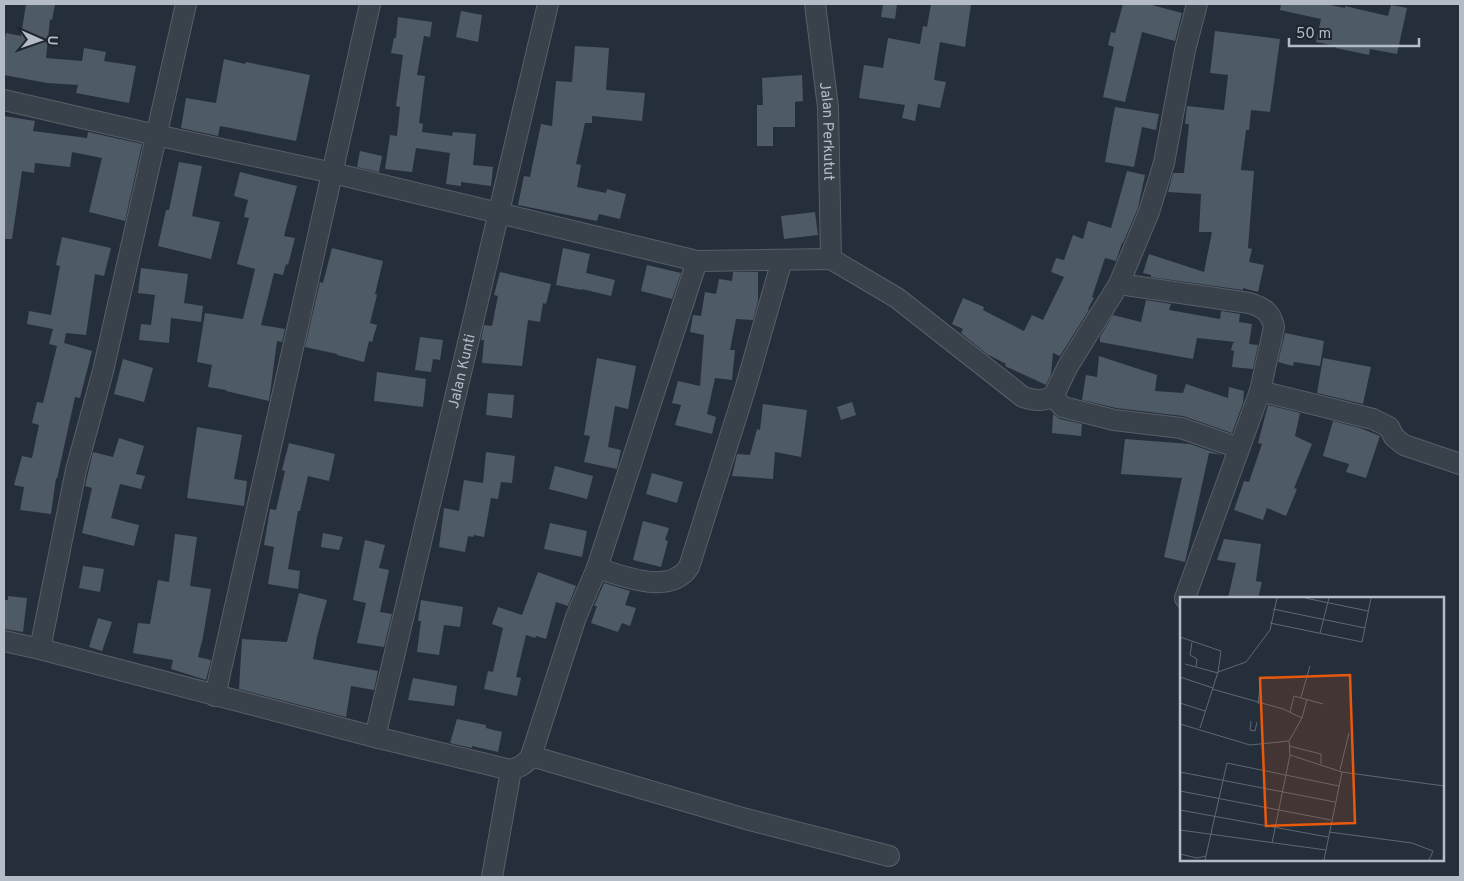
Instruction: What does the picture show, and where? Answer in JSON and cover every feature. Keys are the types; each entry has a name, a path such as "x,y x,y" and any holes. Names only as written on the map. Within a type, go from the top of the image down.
{"street":[{"path":"40,649 76,470 103,371 186,4"},
{"path":"215,696 370,4"},
{"name":"Jalan Kunti","path":"375,737 548,4"},
{"name":"Jalan Perkutut","path":"815,4 828,108 831,259"},
{"path":"4,100 333,173 697,261 831,259 897,298 1023,397 1033,401 1040,401 1054,397 1068,366 1119,284 1149,212 1164,163 1185,50 1197,4"},
{"path":"597,568 639,581 655,583 676,578 690,567 746,386 782,260"},
{"path":"4,642 40,649 215,696 511,770 521,766 531,756 576,617 597,568 697,261"},
{"path":"1119,284 1260,306 1272,318 1274,327 1260,391 1185,597"},
{"path":"1260,391 1373,419 1389,427 1394,437 1404,445 1460,464"},
{"path":"1054,397 1063,407 1114,420 1181,428 1239,448"},
{"path":"531,756 746,819 889,856"},
{"path":"492,877 511,770"}],"building":[{"path":"26,4 55,4 52,20 50,19 46,58 82,61 84,48 106,52 104,61 136,66 129,103 76,93 78,85 47,83 4,75 6,33 21,36"},
{"path":"883,4 897,4 895,19 881,17"},
{"path":"931,4 971,4 965,47 940,42 934,80 946,82 940,108 918,104 915,121 902,118 905,105 859,98 864,65 883,68 888,38 920,44 923,26 927,27"},
{"path":"1123,4 1148,4 1182,13 1175,41 1142,32 1125,102 1103,97 1114,47 1108,45 1111,32 1115,33"},
{"path":"1281,4 1326,4 1345,8 1345,6 1388,16 1391,5 1407,8 1397,54 1370,49 1369,55 1316,42 1321,19 1280,10"},
{"path":"461,11 482,15 478,42 456,37"},
{"path":"398,17 432,22 430,37 424,36 417,75 425,76 419,123 423,124 422,132 452,136 453,132 476,134 473,165 493,167 491,186 461,182 461,186 446,184 450,153 416,148 412,172 385,169 390,135 397,136 400,107 396,106 403,55 391,53 394,38 396,38"},
{"path":"1215,31 1280,39 1270,112 1251,110 1249,130 1246,130 1241,170 1254,171 1248,248 1252,249 1249,262 1264,265 1258,292 1243,288 1243,290 1151,277 1151,275 1143,273 1149,254 1204,272 1212,232 1199,232 1201,194 1168,192 1173,173 1184,173 1189,124 1185,124 1187,106 1224,110 1228,75 1210,73"},
{"path":"575,46 609,48 606,90 645,93 642,121 592,116 592,123 585,123 576,164 581,165 577,187 606,193 607,189 626,194 620,219 599,214 597,221 518,205 524,176 530,177 541,124 552,126 556,81 572,82"},
{"path":"224,59 310,75 296,141 220,126 218,136 181,128 186,98 216,103"},
{"path":"802,75 803,101 795,102 795,127 773,127 773,146 757,146 757,105 763,105 762,78"},
{"path":"1115,107 1159,114 1156,130 1142,127 1134,167 1105,162"},
{"path":"4,116 35,121 33,131 87,138 88,132 142,144 125,221 89,212 102,158 72,152 70,167 35,163 34,173 22,171 12,239 4,239"},
{"path":"360,151 382,156 379,172 357,167"},
{"path":"179,162 202,166 192,216 220,222 211,259 158,246 166,210 169,210"},
{"path":"1127,171 1145,175 1138,208 1116,261 1105,258 1089,310 1060,356 1053,353 1051,374 1046,385 1005,366 1006,364 987,354 961,333 963,329 952,324 963,298 984,307 983,310 1024,331 1032,315 1043,320 1064,277 1051,272 1056,258 1064,260 1073,235 1083,239 1088,221 1111,228"},
{"path":"240,172 297,186 284,236 295,238 288,265 286,264 283,275 274,273 261,325 285,329 282,342 277,341 269,401 208,387 212,365 197,362 205,313 243,319 255,269 237,264 249,218 244,217 248,200 234,196"},
{"path":"815,212 818,235 784,239 781,216"},
{"path":"62,237 111,248 104,276 95,274 86,335 66,333 64,343 92,351 80,398 75,397 56,478 51,514 20,510 24,487 14,485 22,456 32,458 39,425 32,423 37,402 43,403 57,346 49,344 53,329 27,324 29,311 51,315 60,266 56,265"},
{"path":"332,248 383,261 370,323 377,325 372,342 369,341 364,362 305,347 320,282 323,283"},
{"path":"563,248 590,254 586,273 615,280 611,296 556,285"},
{"path":"647,265 681,273 672,299 641,291"},
{"path":"141,268 188,274 184,303 203,306 201,322 171,318 169,343 139,340 141,324 151,325 155,295 138,293"},
{"path":"500,272 551,284 546,304 543,303 540,322 528,320 522,366 482,363 484,340 481,340 484,325 492,326 498,296 494,295"},
{"path":"733,272 758,272 758,301 753,320 736,319 730,350 735,350 732,380 715,378 707,414 716,417 712,434 675,425 681,405 672,403 678,381 700,386 704,335 690,332 693,315 701,316 705,292 716,294 719,279 732,281"},
{"path":"1146,300 1171,304 1169,310 1220,319 1221,311 1240,314 1239,322 1252,324 1249,344 1258,345 1253,369 1232,367 1234,351 1231,350 1235,342 1197,338 1193,359 1100,342 1100,337 1113,315 1141,322"},
{"path":"1285,333 1324,341 1320,366 1294,362 1293,366 1278,362"},
{"path":"420,337 443,340 440,360 433,359 431,372 415,370"},
{"path":"1099,356 1157,375 1155,391 1183,393 1186,384 1228,398 1229,387 1244,391 1243,403 1232,433 1183,416 1116,408 1082,400 1086,375 1097,377"},
{"path":"597,358 636,366 628,409 615,406 608,447 621,450 617,469 584,462 590,436 584,435"},
{"path":"1323,358 1371,367 1363,404 1317,393"},
{"path":"123,359 153,368 144,402 114,394"},
{"path":"377,372 426,379 423,407 374,401"},
{"path":"488,393 514,395 512,418 486,415"},
{"path":"852,402 856,415 841,420 837,407"},
{"path":"763,404 807,410 801,457 775,452 773,479 732,476 737,454 750,455 757,429 760,430"},
{"path":"1268,405 1300,413 1295,436 1312,444 1294,488 1297,489 1286,516 1267,508 1263,520 1234,510 1244,481 1249,482 1262,444 1258,443"},
{"path":"1053,414 1060,419 1082,424 1081,436 1052,433"},
{"path":"1333,421 1360,428 1380,436 1366,478 1346,472 1349,464 1323,456"},
{"path":"197,427 242,435 234,479 247,481 244,506 187,498"},
{"path":"119,438 144,446 136,474 145,476 141,489 120,484 111,518 139,525 134,546 82,533 92,488 85,486 93,452 113,457"},
{"path":"1125,439 1190,444 1222,455 1209,453 1185,562 1164,557 1182,478 1121,474"},
{"path":"289,443 335,454 329,481 308,476 300,511 298,511 288,569 300,571 298,589 268,584 274,547 264,545 270,509 276,510 285,471 282,470"},
{"path":"486,452 515,456 512,483 501,482 498,499 491,498 484,537 468,536 465,552 439,547 444,508 459,511 464,480 483,483"},
{"path":"555,466 593,476 587,499 549,489"},
{"path":"652,473 683,482 677,503 646,494"},
{"path":"643,521 669,528 665,540 668,541 661,567 633,560"},
{"path":"550,523 587,531 582,557 544,549"},
{"path":"323,533 343,537 339,550 321,547"},
{"path":"175,534 197,537 190,586 211,589 198,657 211,660 206,680 171,669 173,660 133,653 138,623 150,624 158,580 169,582"},
{"path":"1224,539 1261,544 1256,581 1262,582 1258,597 1228,597 1236,563 1217,560"},
{"path":"365,540 385,545 379,568 389,570 380,612 392,614 384,647 357,643 366,603 353,600"},
{"path":"83,566 104,569 100,592 79,588"},
{"path":"538,572 576,586 568,606 556,602 546,639 526,635 516,677 521,678 517,696 484,689 488,671 493,672 503,628 492,624 498,607 522,615"},
{"path":"604,583 630,591 625,605 636,608 630,626 622,623 618,632 591,623 597,606 594,606"},
{"path":"299,593 327,600 313,659 378,671 374,690 351,686 346,717 239,689 242,639 287,642"},
{"path":"8,596 27,598 23,632 4,629 4,600 8,600"},
{"path":"421,600 463,607 460,627 444,625 439,655 417,652 421,621 418,621"},
{"path":"98,618 112,622 102,651 89,647"},
{"path":"413,678 457,686 454,706 408,700"},
{"path":"457,719 486,725 486,728 502,732 498,752 450,743"}]}
